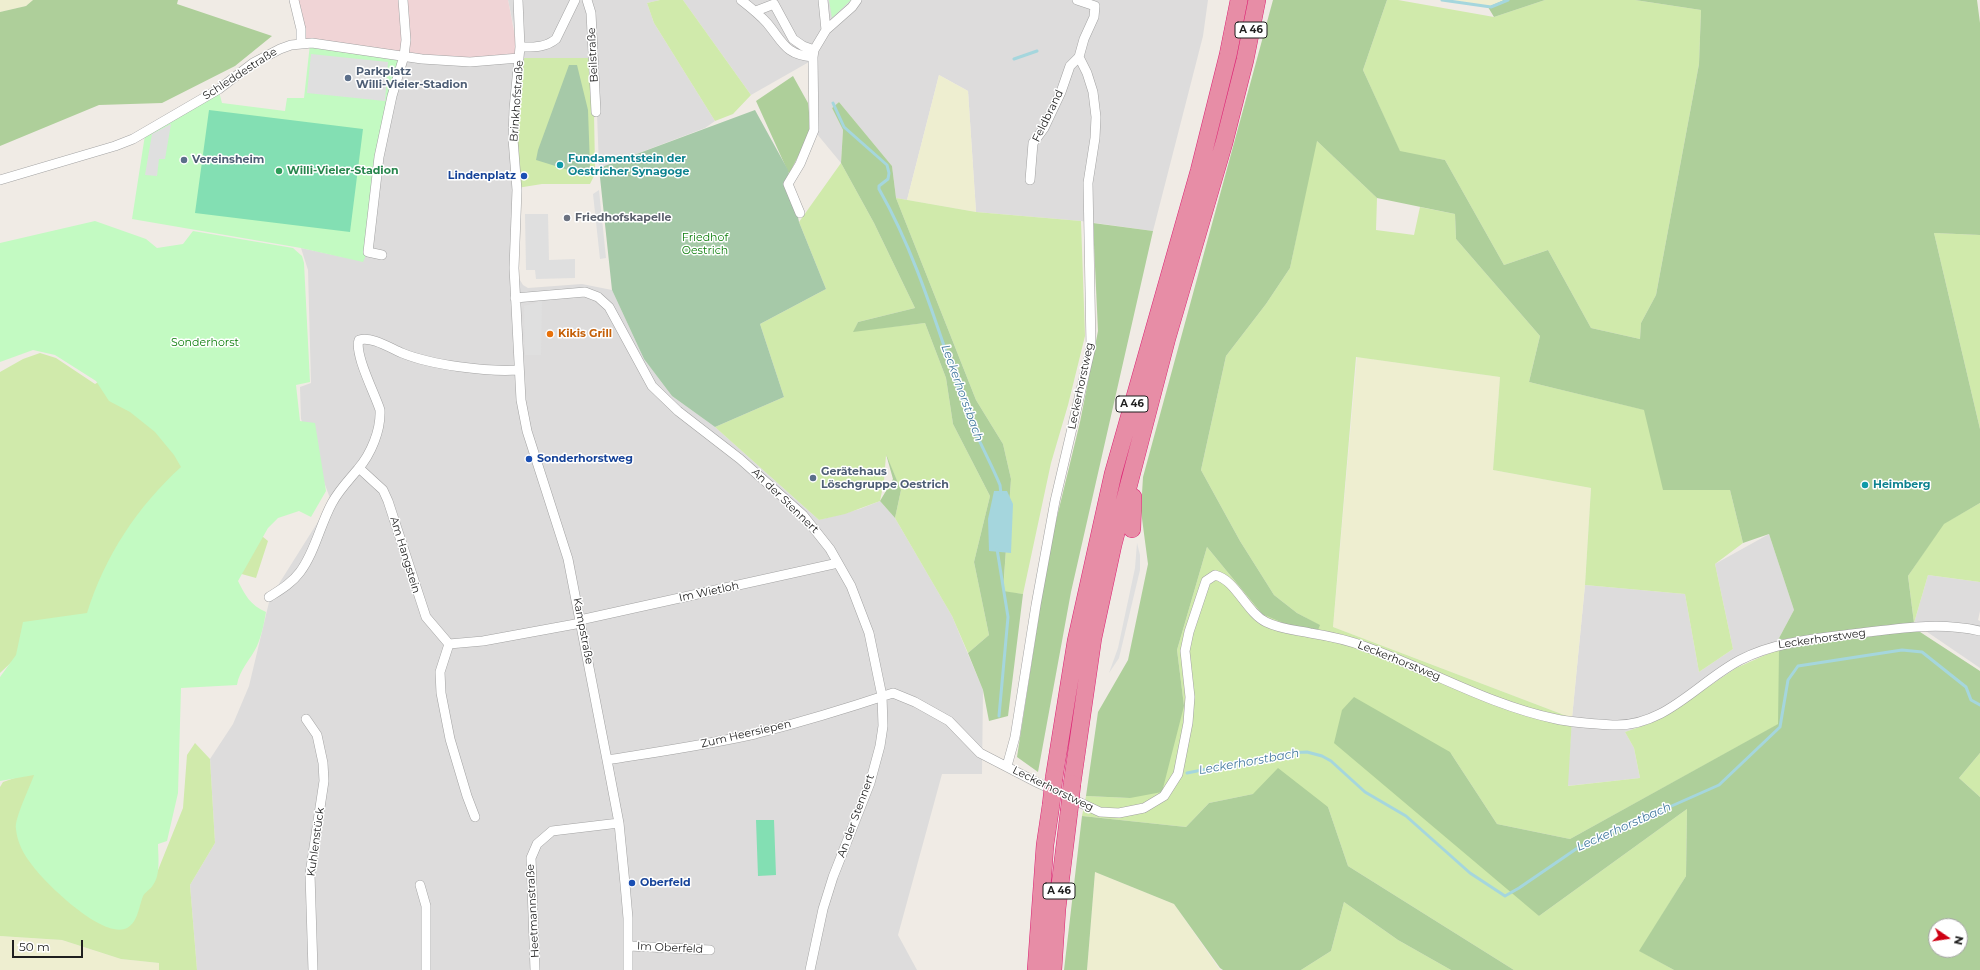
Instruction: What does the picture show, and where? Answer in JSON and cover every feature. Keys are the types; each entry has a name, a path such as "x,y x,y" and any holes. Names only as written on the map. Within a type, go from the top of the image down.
{"highway":[{"name":"A 46","path":"1036,970 1045,845 1054,778 1078,634 1113,474 1199,171 1228,55 1239,0"},
{"name":"A 46","path":"1053,970 1057,909 1072,784 1093,638 1113,545 1141,435 1167,338 1224,143 1245,60 1257,0"},
{"path":"1132,529 1133,497 1141,435"},
{"path":"1078,741 1094,697"},
{"path":"1032,890 1045,845"}],"street":[{"path":"294,0 301,29 301,43"},
{"path":"382,255 368,252 370,225 379,157 392,96 404,56 406,40 404,0"},
{"name":"Brinkhofstraße","path":"515,298 514,268 517,190 513,139 514,109 520,46 518,0"},
{"path":"520,46 542,47 556,39 575,0"},
{"name":"Beilstraße","path":"587,0 591,13 596,112"},
{"path":"741,0 756,11 788,50 804,56 814,57"},
{"path":"823,0 826,30"},
{"path":"800,213 788,184 800,164 814,130 814,57 826,30 852,7 857,0"},
{"path":"1077,0 1098,3 1094,17 1084,39 1079,57"},
{"path":"756,11 774,4 793,39 814,57"},
{"name":"Schleddestraße","path":"0,180 133,139 219,89 267,55 285,47 301,43 312,43 404,56 470,62 519,58"},
{"name":"Feldbrand","path":"1030,180 1033,143 1044,128 1061,92 1070,66 1079,57"},
{"name":"Leckerhorstweg","path":"1007,766 1015,737 1036,606 1055,502 1091,347 1088,183 1095,138 1096,117 1087,73 1079,57"},
{"name":"An der Stennert","path":"515,298 578,292 585,292 598,297 609,307 652,386 669,404 735,454 803,515 819,533 851,586 870,633 882,696 883,726 880,746 870,783 827,896 816,936 810,970"},
{"name":"Kampstraße","path":"515,298 518,370 521,400 527,430 568,559 619,824 628,918 628,970"},
{"path":"269,597 289,584 300,572 339,491 359,468 369,452 380,417 378,402 359,355 357,345 359,340 364,339 373,341 414,358 488,370 518,370"},
{"name":"Am Hangstein","path":"359,468 383,490 388,501 426,617 449,644"},
{"name":"Im Wietloh","path":"580,622 838,563"},
{"name":"Leckerhorstweg","path":"882,696 893,692 937,714 949,721 980,753 1007,766 1038,784 1100,812 1119,813 1144,808 1164,796 1178,774 1188,723 1190,697 1185,651 1189,632 1206,581 1215,575 1226,580 1254,614 1265,622 1280,627 1327,636 1367,647 1464,688 1510,705 1544,716 1574,722 1616,725 1647,721 1678,703 1724,669 1740,660 1776,645 1906,627 1944,625 1980,631"},
{"path":"475,817 467,796 450,738 441,694 440,672 449,644 483,641 580,622"},
{"name":"Zum Heersiepen","path":"607,760 696,746 755,734 882,696"},
{"name":"Kuhlenstück","path":"306,719 317,735 323,763 324,781 310,874 313,970"},
{"name":"Heetmannstraße","path":"535,970 531,858 537,844 552,831 619,824"},
{"path":"420,885 426,906 426,970"},
{"name":"Im Oberfeld","path":"629,946 710,950"}],"shaded area":[{"path":"297,0 508,0 519,57 470,61 302,42"},
{"path":"508,0 660,0 647,3 654,23 715,121 705,128 599,168 595,58 520,58"},
{"path":"683,0 1208,0 1203,36 1153,231 1081,221 976,212 968,91 939,75 907,200 896,198 892,166 839,102 832,108 843,130 841,163 817,134 816,58 751,95"},
{"name":"Parkplatz Willi-Vieler-Stadion","path":"311,54 388,62 385,101 307,93"},
{"path":"405,58 519,59 512,267 523,285 528,288 582,284 612,290 644,359 672,396 715,427 819,520 860,509 880,501 895,518 952,616 983,690 982,774 942,774 898,935 917,970 197,970 190,885 215,843 210,759 233,724 249,686 270,598 331,501 301,419 300,387 311,383 308,270 301,248 362,261 378,178"},
{"path":"171,124 165,159 159,159 157,176 145,175 152,134"},
{"path":"599,190 606,258 600,259 593,194"},
{"path":"525,214 548,214 549,260 575,259 575,278 536,279 535,270 526,270"},
{"path":"542,301 541,355 525,355 524,306"},
{"path":"1769,534 1794,610 1778,640 1671,712 1648,724 1625,732 1634,748 1640,778 1567,786 1585,585 1685,594 1699,672 1733,649 1715,564"},
{"path":"1137,543 1140,555 1140,570 1119,658 1109,673 1118,648 1135,568"},
{"path":"1928,575 1980,582 1980,611 1978,620 1980,621 1980,668 1914,623"}],"green space":[{"path":"0,0 33,0 26,6 0,12"},
{"path":"33,0 178,0 177,4 272,36 235,66 162,103 99,105 0,146 0,12 26,6"},
{"path":"660,0 683,0 751,95 733,114 715,121 654,23 647,3"},
{"path":"829,0 851,0 832,18"},
{"path":"1273,0 1387,0 1363,70 1400,151 1445,160 1504,265 1548,250 1591,328 1640,339 1641,323 1656,295 1699,64 1701,10 1635,0 1977,0 1980,23 1980,235 1934,233 1980,429 1980,503 1944,524 1908,576 1914,623 1778,640 1794,610 1769,534 1743,543 1730,490 1663,490 1644,410 1529,382 1540,336 1456,239 1455,214 1377,198 1317,141 1290,268 1266,304 1226,356 1201,470 1240,541 1274,595 1297,613 1320,625 1318,630 1288,625 1262,614 1207,547 1177,650 1184,706 1162,792 1130,798 1086,796 1098,712 1128,660 1148,564 1141,511 1143,477"},
{"path":"1387,0 1398,0 1494,17 1545,0 1635,0 1701,10 1699,64 1656,295 1641,323 1640,339 1591,328 1548,250 1504,265 1445,160 1400,152 1363,70"},
{"path":"1453,0 1504,0 1488,7"},
{"path":"1504,0 1545,0 1494,17 1488,7"},
{"path":"310,44 402,57 397,71 367,253 363,262 301,248 132,219 145,135 219,92 222,103 285,111 287,98 304,98"},
{"path":"520,58 593,58 595,168 594,176 590,184 542,184 517,188 514,139"},
{"path":"569,65 577,65 588,110 589,173 578,173 536,160 538,150"},
{"path":"939,75 968,91 976,212 907,200"},
{"path":"793,76 808,103 811,131 789,174 756,101"},
{"path":"839,102 892,166 896,198 976,400 1003,444 1011,479 1003,591 1023,594 1008,716 989,721 983,690 968,653 989,635 974,562 990,496 953,424 946,378 925,323 853,332 858,322 915,308 874,223 841,163 843,130 832,108"},
{"name":"Willi-Vieler-Stadion","path":"209,110 363,129 350,232 195,213"},
{"name":"Friedhof Oestrich","path":"755,110 788,170 799,222 826,289 760,324 784,397 715,427 672,396 644,359 612,290 599,168"},
{"path":"1316,140 1377,198 1376,230 1414,235 1420,207 1455,214 1456,239 1540,336 1529,382 1645,410 1664,490 1730,490 1743,543 1715,564 1733,649 1699,672 1685,594 1585,585 1591,488 1493,470 1500,377 1356,357 1333,627 1572,718 1568,786 1640,778 1634,748 1625,732 1648,724 1671,712 1736,668 1779,649 1779,724 1570,839 1497,824 1450,752 1539,916 1687,809 1686,876 1640,951 1674,970 1514,970 1348,866 1328,807 1253,794 1209,803 1186,827 1082,816 1086,796 1130,798 1184,706 1177,650 1207,547 1262,614 1319,625 1297,613 1274,595 1240,541 1201,470 1226,356 1266,304 1290,268"},
{"path":"841,163 874,223 915,308 858,322 854,331 925,323 946,378 953,424 990,496 974,562 989,635 968,653 952,616 895,518 901,490 886,455 884,481 880,501 845,514 819,520 715,427 784,397 760,324 826,289 799,222"},
{"path":"896,198 976,212 1081,221 1085,336 1068,405 1051,463 1023,594 1003,592 1011,479 1003,444 976,400"},
{"name":"Sonderhorst","path":"95,221 146,239 157,248 183,244 193,231 293,248 302,256 304,263 310,382 296,385 300,421 315,423 326,491 311,517 299,511 278,518 268,528 238,581 252,603 266,612 259,642 240,674 237,685 181,688 178,793 167,841 158,844 156,881 143,896 134,922 127,928 117,929 104,926 75,908 49,884 24,853 19,843 16,824 34,775 0,781 0,677 16,655 23,622 87,613 103,572 124,534 150,499 181,467 174,455 155,432 130,412 109,401 96,381 55,355 33,350 0,362 0,243"},
{"path":"1093,223 1153,231 1071,592 1038,772 1017,757 1049,550 1080,422 1098,331"},
{"path":"1934,233 1980,235 1980,429"},
{"path":"40,353 56,358 95,384 122,368 252,528 268,541 256,578 238,573 17,657 0,673 0,372 23,359"},
{"path":"1357,357 1500,377 1493,470 1591,488 1585,585 1572,718 1333,627"},
{"path":"886,454 901,490 895,518 880,501 893,479"},
{"path":"1980,503 1980,582 1928,575 1914,623 1908,576 1943,524"},
{"path":"1917,630 1980,671 1980,753 1959,778 1980,797 1980,970 1674,970 1639,951 1686,876 1687,809 1539,916 1334,743 1342,710 1354,697 1450,752 1497,824 1570,839 1778,724 1779,649"},
{"path":"195,743 210,759 215,843 190,885 197,970 159,970 159,963 121,959 62,940 0,936 0,787 3,782 35,771 154,880 183,808 187,755"},
{"path":"1980,753 1980,797 1959,778"},
{"path":"1278,768 1328,807 1348,866 1514,970 1451,970 1398,940 1344,902 1331,951 1301,970 1223,970 1220,968 1174,904 1095,872 1087,970 1064,970 1082,816 1186,827 1209,803 1253,794"},
{"path":"756,820 774,820 776,875 758,876"},
{"path":"1095,872 1174,904 1220,970 1087,970"},
{"path":"1344,902 1398,940 1451,970 1301,970 1331,951"},
{"path":"0,936 62,940 121,959 159,963 159,970 0,970"}],"water":[{"path":"994,491 1007,491 1013,504 1011,553 989,551 988,519"}],"waterway":[{"path":"1442,0 1491,7 1508,0"},
{"path":"1014,59 1037,51"},
{"name":"Leckerhorstbach","path":"833,103 844,127 887,165 889,173 888,179 879,186 879,189 906,243 928,299 967,413 1000,485 1001,494"},
{"name":"Leckerhorstbach","path":"997,549 1008,617 999,716"},
{"name":"Leckerhorstbach","path":"1187,773 1287,753 1307,752 1322,756 1331,761 1365,792 1406,816 1470,873 1505,896 1579,847 1719,785 1780,727 1788,680 1798,666 1902,650 1922,652 1966,687 1971,700 1980,705"}],"place":[{"name":"Parkplatz Willi-Vieler-Stadion","path":"348,78"},
{"name":"Vereinsheim","path":"184,160"},
{"name":"Fundamentstein der Oestricher Synagoge","path":"560,165"},
{"name":"Willi-Vieler-Stadion","path":"279,171"},
{"name":"Lindenplatz","path":"524,176"},
{"name":"Friedhofskapelle","path":"567,218"},
{"name":"Kikis Grill","path":"550,334"},
{"name":"Sonderhorstweg","path":"529,459"},
{"name":"Gerätehaus Löschgruppe Oestrich","path":"813,478"},
{"name":"Heimberg","path":"1865,485"},
{"name":"Oberfeld","path":"632,883"}]}
